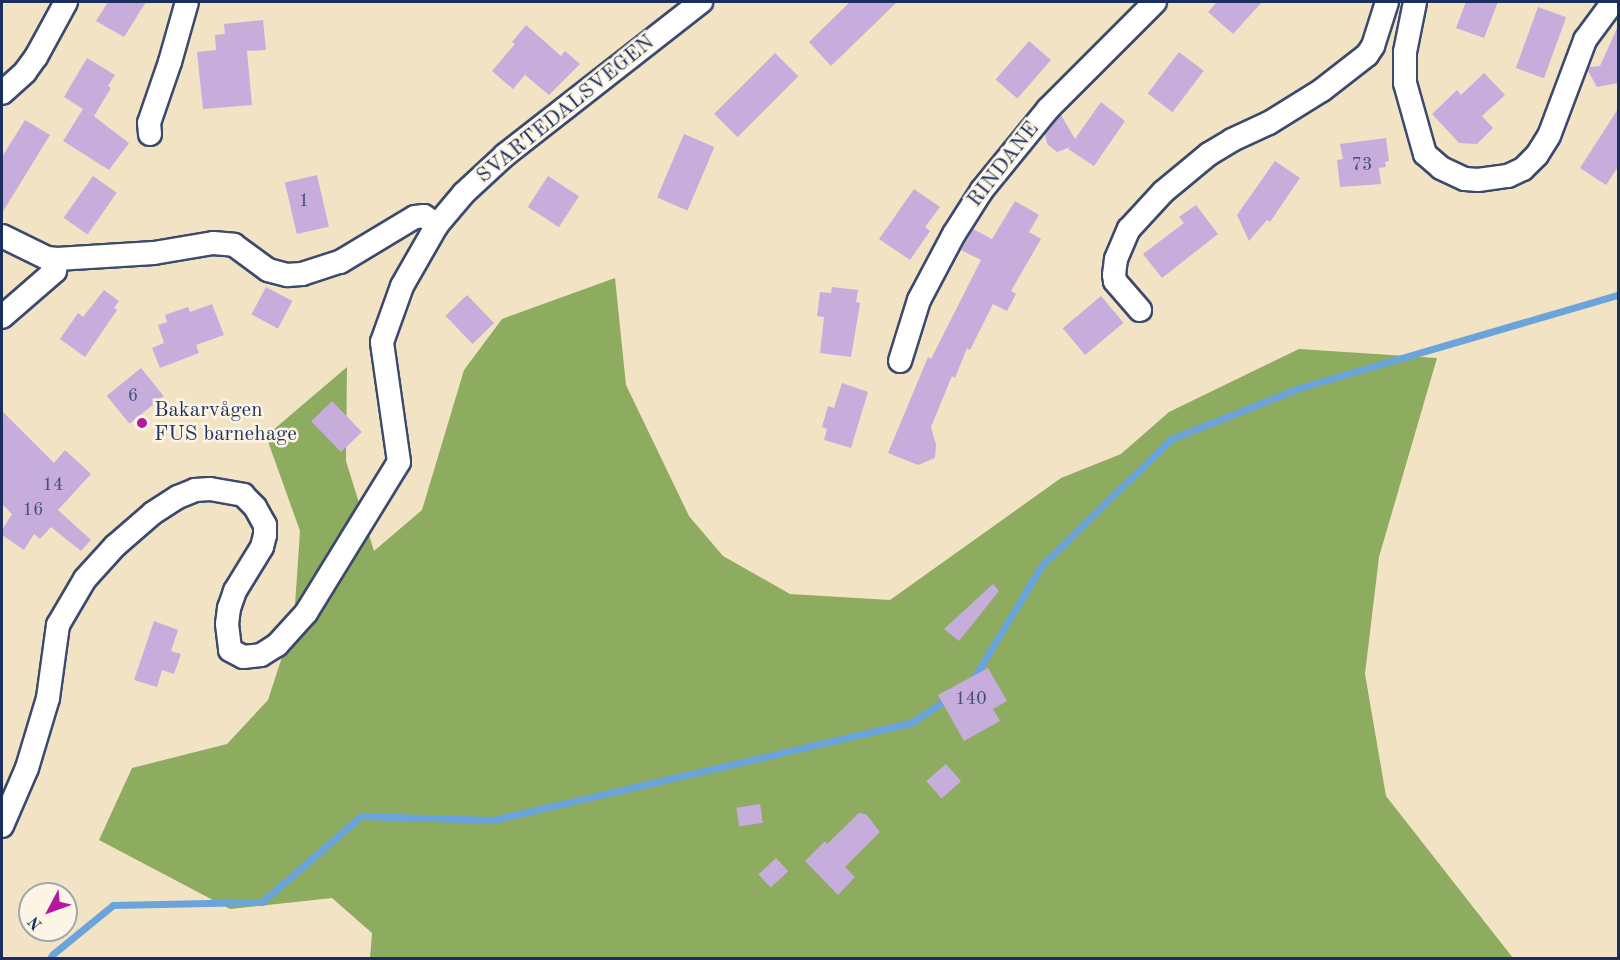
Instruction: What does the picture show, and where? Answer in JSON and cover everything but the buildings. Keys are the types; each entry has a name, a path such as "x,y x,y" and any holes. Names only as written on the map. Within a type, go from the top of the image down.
{"street":[{"path":"2,93 25,72 36,57 66,2"},
{"path":"150,134 149,123 171,62 187,2"},
{"name":"SVARTEDALSVEGEN","path":"2,826 27,768 48,698 58,625 75,593 101,561 153,513 186,494 210,489 243,495 255,507 265,525 265,535 262,547 235,591 229,608 227,624 230,650 243,657 268,653 306,613 399,462 382,342 402,286 437,225 464,193 505,154 701,2"},
{"name":"RINDANE","path":"900,361 919,300 954,234 982,190 1048,109 1155,2"},
{"path":"1140,310 1115,281 1114,275 1116,259 1129,229 1171,185 1209,154 1232,140 1269,123 1322,90 1367,55 1373,46 1387,2"},
{"path":"1415,2 1407,34 1405,83 1425,154 1441,168 1465,179 1478,180 1508,176 1523,169 1537,155 1549,136 1585,40 1613,2"},
{"path":"2,236 47,258 57,259 85,255 154,253 223,243 234,244 268,270 287,275 302,274 340,262 408,219 424,216 437,225"},
{"path":"2,317 27,292 55,271 57,259"}],"green space":[{"path":"615,278 626,385 689,516 723,556 790,594 890,600 1061,478 1121,454 1169,412 1299,349 1437,358 1379,557 1365,674 1386,796 1513,958 370,958 372,933 332,898 230,909 99,840 132,768 227,744 268,700 294,620 300,531 266,436 347,367 346,461 374,551 422,510 464,370 502,319"}],"waterway":[{"path":"972,681 1042,565 1171,439 1299,388 1618,295"},
{"path":"50,958 113,905 262,902 361,816 493,820 911,723 949,698"}],"place":[{"name":"Bakarvågen FUS barnehage","path":"142,423"}]}
